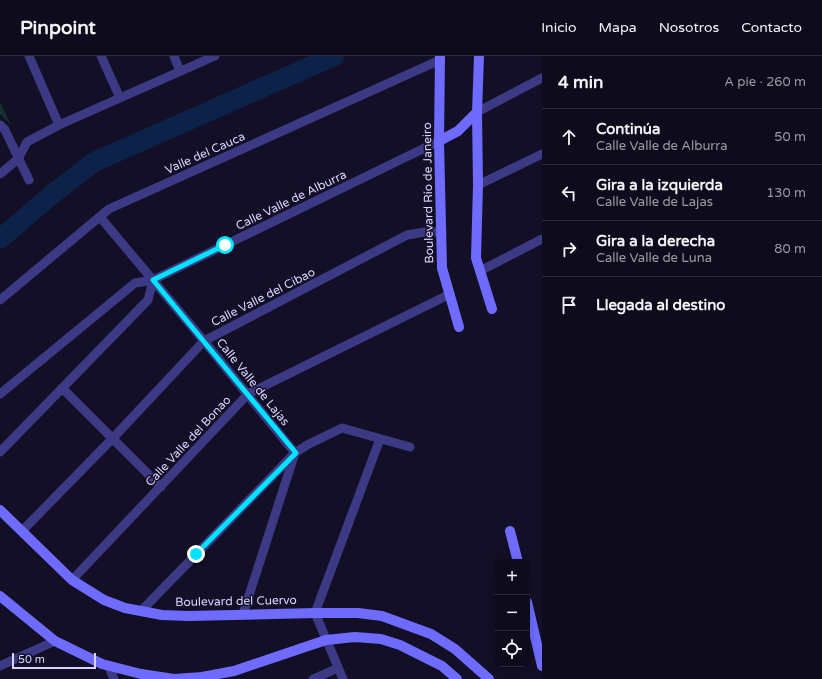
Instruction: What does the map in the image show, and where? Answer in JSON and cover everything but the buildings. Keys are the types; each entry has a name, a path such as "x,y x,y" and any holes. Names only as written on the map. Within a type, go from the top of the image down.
{"street":[{"path":"29,56 59,125"},
{"path":"101,56 120,98"},
{"path":"174,56 180,71"},
{"path":"0,174 18,159 27,142 59,125 215,56"},
{"path":"479,56 476,258 492,309"},
{"name":"Boulevard Río de Janeiro","path":"440,58 442,268 459,327"},
{"name":"Valle del Cauca","path":"0,300 109,209 440,58"},
{"path":"440,141 458,131 477,112 542,78"},
{"path":"0,125 5,130 29,180"},
{"name":"Calle Valle de Alburra","path":"0,394 135,283 153,280 440,141"},
{"path":"478,185 542,154"},
{"name":"Calle Valle de Lajas","path":"100,217 296,453"},
{"name":"Calle Valle del Cibao","path":"22,531 113,438 204,341 407,235 425,232 442,232"},
{"path":"480,271 542,239"},
{"path":"0,452 148,300 153,280"},
{"name":"Calle Valle del Bonao","path":"72,580 248,394 450,294"},
{"path":"62,388 161,487"},
{"path":"141,611 296,453 307,444 342,428 410,448"},
{"path":"343,679 315,613 380,439"},
{"path":"243,614 296,453"},
{"name":"Boulevard del Cuervo","path":"0,510 72,580 104,600 125,608 162,615 188,616 315,613 358,613 382,616 425,631 454,649 489,679"},
{"path":"510,531 517,559"},
{"path":"0,596 55,642 109,667 140,677 174,679 202,677 241,669 326,640 355,637 381,639 400,645 442,666 457,679"},
{"path":"530,615 542,666"},
{"path":"0,666 55,642"},
{"path":"109,667 114,679"},
{"path":"312,679 338,668"}],"green space":[{"path":"0,102 11,125 0,114"}],"waterway":[{"path":"0,239 55,192 94,162 334,56"}],"route":[{"path":"196,554 296,453 153,280 225,245"}]}
